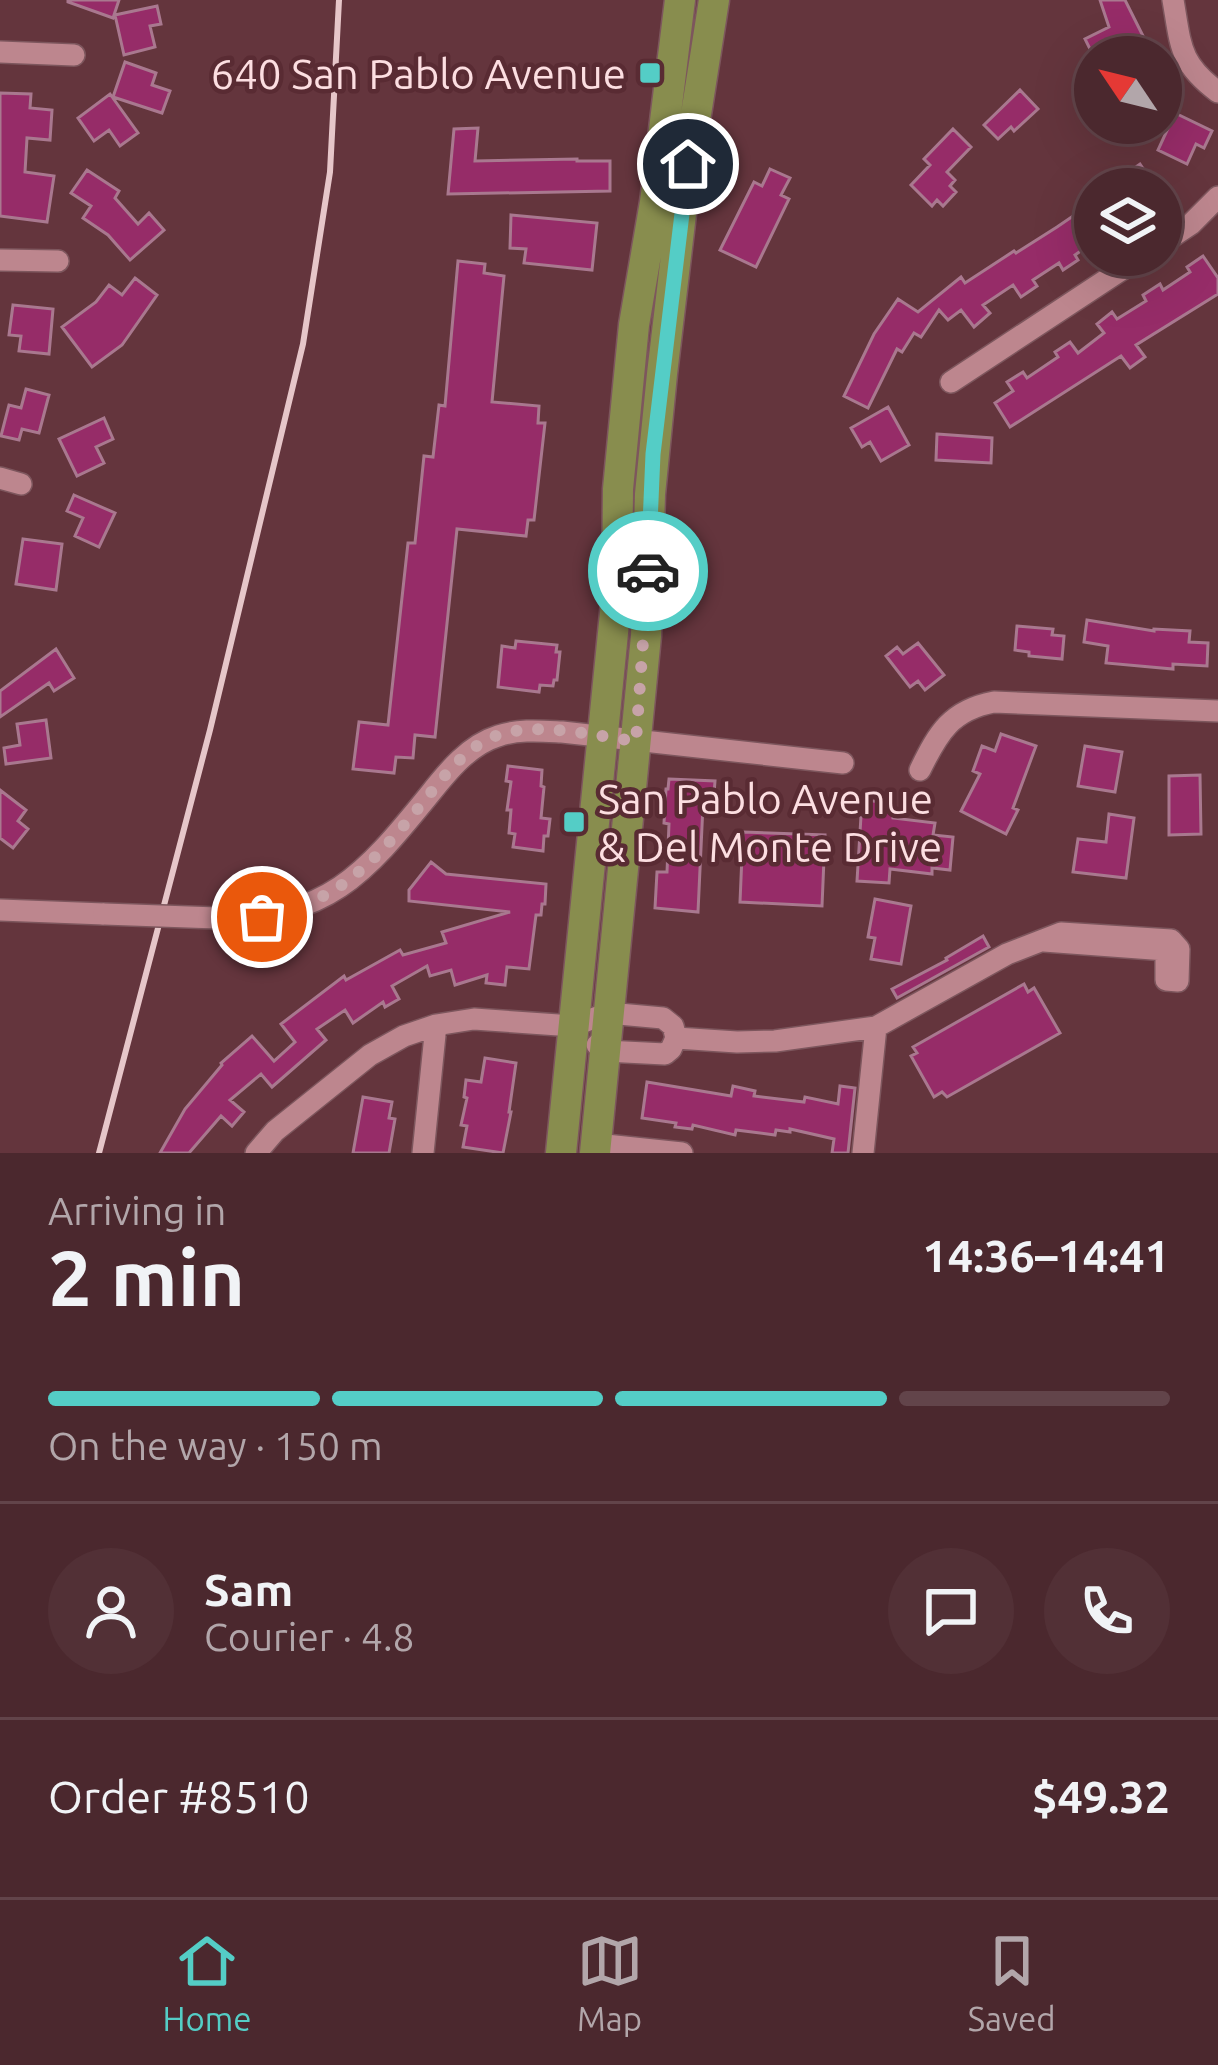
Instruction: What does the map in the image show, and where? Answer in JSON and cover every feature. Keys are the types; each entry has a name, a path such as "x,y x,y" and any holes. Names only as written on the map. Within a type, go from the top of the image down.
{"main road":[{"path":"560,1153 616,593 618,490 634,325 680,0"},
{"path":"595,1148 646,636 656,433 683,197 714,0"}],"street":[{"path":"1173,0 1188,65 1218,92"},
{"path":"0,52 74,55"},
{"path":"1182,230 1218,197"},
{"path":"0,260 58,261"},
{"path":"951,382 1112,276"},
{"path":"920,770 946,726 968,710 994,702 1218,711"},
{"path":"0,910 217,918 282,914 336,890 377,856 457,762 493,737 532,730 843,763"},
{"path":"676,1038 775,1041 876,1028 1007,954 1060,932 1171,940 1179,949 1178,981 1166,980 1166,950 1044,941"},
{"path":"256,1153 275,1131 359,1063 404,1036 436,1025 474,1019 573,1026 608,1013 663,1018 673,1026 676,1038 664,1054 604,1051 573,1026"},
{"path":"423,1153 436,1025"},
{"path":"863,1153 876,1028"},
{"path":"595,1148 682,1153"}],"building":[{"path":"68,0 119,0 113,18"},
{"path":"1100,0 1125,0 1143,36 1091,36 1109,27"},
{"path":"157,6 161,24 150,26 155,47 124,55 115,15"},
{"path":"125,62 156,73 152,85 170,91 162,113 113,97"},
{"path":"1020,90 1038,109 998,139 984,125"},
{"path":"0,93 31,94 30,108 52,110 50,140 27,138 25,172 54,176 47,222 0,216"},
{"path":"110,94 138,133 120,146 109,130 94,141 78,118"},
{"path":"1182,116 1212,131 1204,148 1196,144 1187,164 1158,150 1161,144 1182,144"},
{"path":"478,128 475,161 610,161 610,191 448,194 454,129"},
{"path":"953,129 971,147 947,172 955,180 950,186 956,192 943,206 937,200 932,206 911,185 930,165 924,159"},
{"path":"770,169 790,178 781,195 789,199 756,267 720,250 754,182 762,186"},
{"path":"87,170 119,191 115,198 138,224 149,213 164,230 130,260 108,235 83,218 91,206 71,193"},
{"path":"511,215 597,223 592,270 524,263 526,249 510,248"},
{"path":"1074,215 1074,263 1063,270 1059,263 1033,280 1037,286 1021,297 1013,285 983,305 990,313 974,327 961,310 948,320 939,310 921,337 914,333 902,352 897,349 868,408 844,396 874,334 898,299 918,312 961,277 965,283"},
{"path":"1203,256 1218,278 1218,294 1136,345 1145,357 1130,368 1121,356 1010,427 995,403 1013,391 1007,382 1023,372 1027,378 1058,357 1055,352 1070,342 1078,353 1104,333 1097,324 1112,312 1117,319 1146,301 1143,295 1160,284 1163,290 1190,272 1187,267"},
{"path":"458,261 485,264 484,273 504,276 492,402 539,406 538,423 545,423 534,520 528,520 526,536 457,529 435,737 415,735 413,758 396,757 394,773 353,769 359,722 388,725 408,543 415,543 424,456 433,457 439,405 445,406"},
{"path":"135,278 157,295 122,345 92,367 62,327 96,302 109,285 122,295"},
{"path":"13,305 53,309 49,354 19,351 21,336 9,335"},
{"path":"26,389 49,395 39,433 22,429 19,440 1,436 9,405 21,408"},
{"path":"888,407 909,445 881,461 870,442 862,447 851,428"},
{"path":"104,418 113,439 96,447 104,463 77,476 59,439"},
{"path":"937,434 992,438 991,463 936,460"},
{"path":"74,495 115,513 99,547 75,536 83,518 67,511"},
{"path":"23,539 62,544 56,590 16,584"},
{"path":"1087,620 1154,631 1190,631 1189,642 1208,643 1207,666 1173,664 1173,669 1106,663 1108,646 1084,642"},
{"path":"1017,626 1053,629 1052,635 1064,636 1062,659 1015,650"},
{"path":"516,641 557,645 556,652 560,652 553,686 540,685 539,692 498,687 502,646 515,648"},
{"path":"918,643 944,675 925,690 918,681 910,687 886,656 897,647 903,654"},
{"path":"56,649 74,678 54,691 49,683 0,717 0,691"},
{"path":"46,720 51,758 6,764 4,748 20,745 17,724"},
{"path":"1001,734 1036,746 1013,808 1018,810 1006,834 961,811 980,774 973,771 982,746 995,751"},
{"path":"1085,746 1122,752 1115,792 1078,786"},
{"path":"508,766 542,770 541,818 550,819 543,851 513,847 515,834 509,833 511,810 507,810"},
{"path":"1200,775 1201,834 1169,835 1169,776"},
{"path":"669,779 715,781 713,806 703,805 698,912 655,908 657,872 667,872 669,824 664,823"},
{"path":"0,790 26,810 18,821 28,829 13,848 0,838"},
{"path":"862,800 894,803 893,818 935,823 933,835 953,837 950,870 932,868 932,874 890,869 889,883 857,881"},
{"path":"1109,814 1134,818 1126,878 1073,872 1078,839 1106,842"},
{"path":"743,832 825,835 822,906 740,902"},
{"path":"431,862 446,874 546,884 545,904 541,915 536,915 529,969 507,967 505,985 486,983 487,975 455,985 451,970 430,976 427,966 392,986 399,999 385,1007 383,1002 353,1023 345,1010 317,1029 326,1040 272,1087 261,1074 230,1100 244,1112 232,1126 221,1116 189,1153 160,1153 185,1109 221,1063 252,1036 274,1061 295,1042 281,1024 344,976 346,980 400,950 403,955 446,943 442,932 510,912 409,901 409,890"},
{"path":"875,899 911,906 901,964 871,959 875,938 868,937"},
{"path":"983,936 989,947 897,998 892,989"},
{"path":"1024,984 1028,992 1034,988 1060,1033 947,1097 942,1092 934,1097 911,1056 917,1053 913,1047"},
{"path":"485,1058 516,1063 503,1153 463,1147 466,1080 481,1082"},
{"path":"647,1082 731,1096 733,1086 755,1091 754,1096 804,1102 805,1097 838,1104 840,1086 855,1088 848,1153 832,1153 834,1139 790,1129 776,1130 775,1135 736,1130 735,1135 642,1118"},
{"path":"363,1097 392,1102 389,1118 395,1119 389,1153 353,1153"}],"railway":[{"path":"99,1153 210,730 303,344 330,172 339,0"}],"way so far":[{"path":"262,917 301,907 352,880 457,762 493,737 532,730 636,741 648,571"}],"place":[{"name":"640 San Pablo Avenue","path":"650,73"},
{"name":"San Pablo Avenue & Del Monte Drive","path":"574,822"}],"route":[{"path":"648,571 653,454 688,164"}]}
